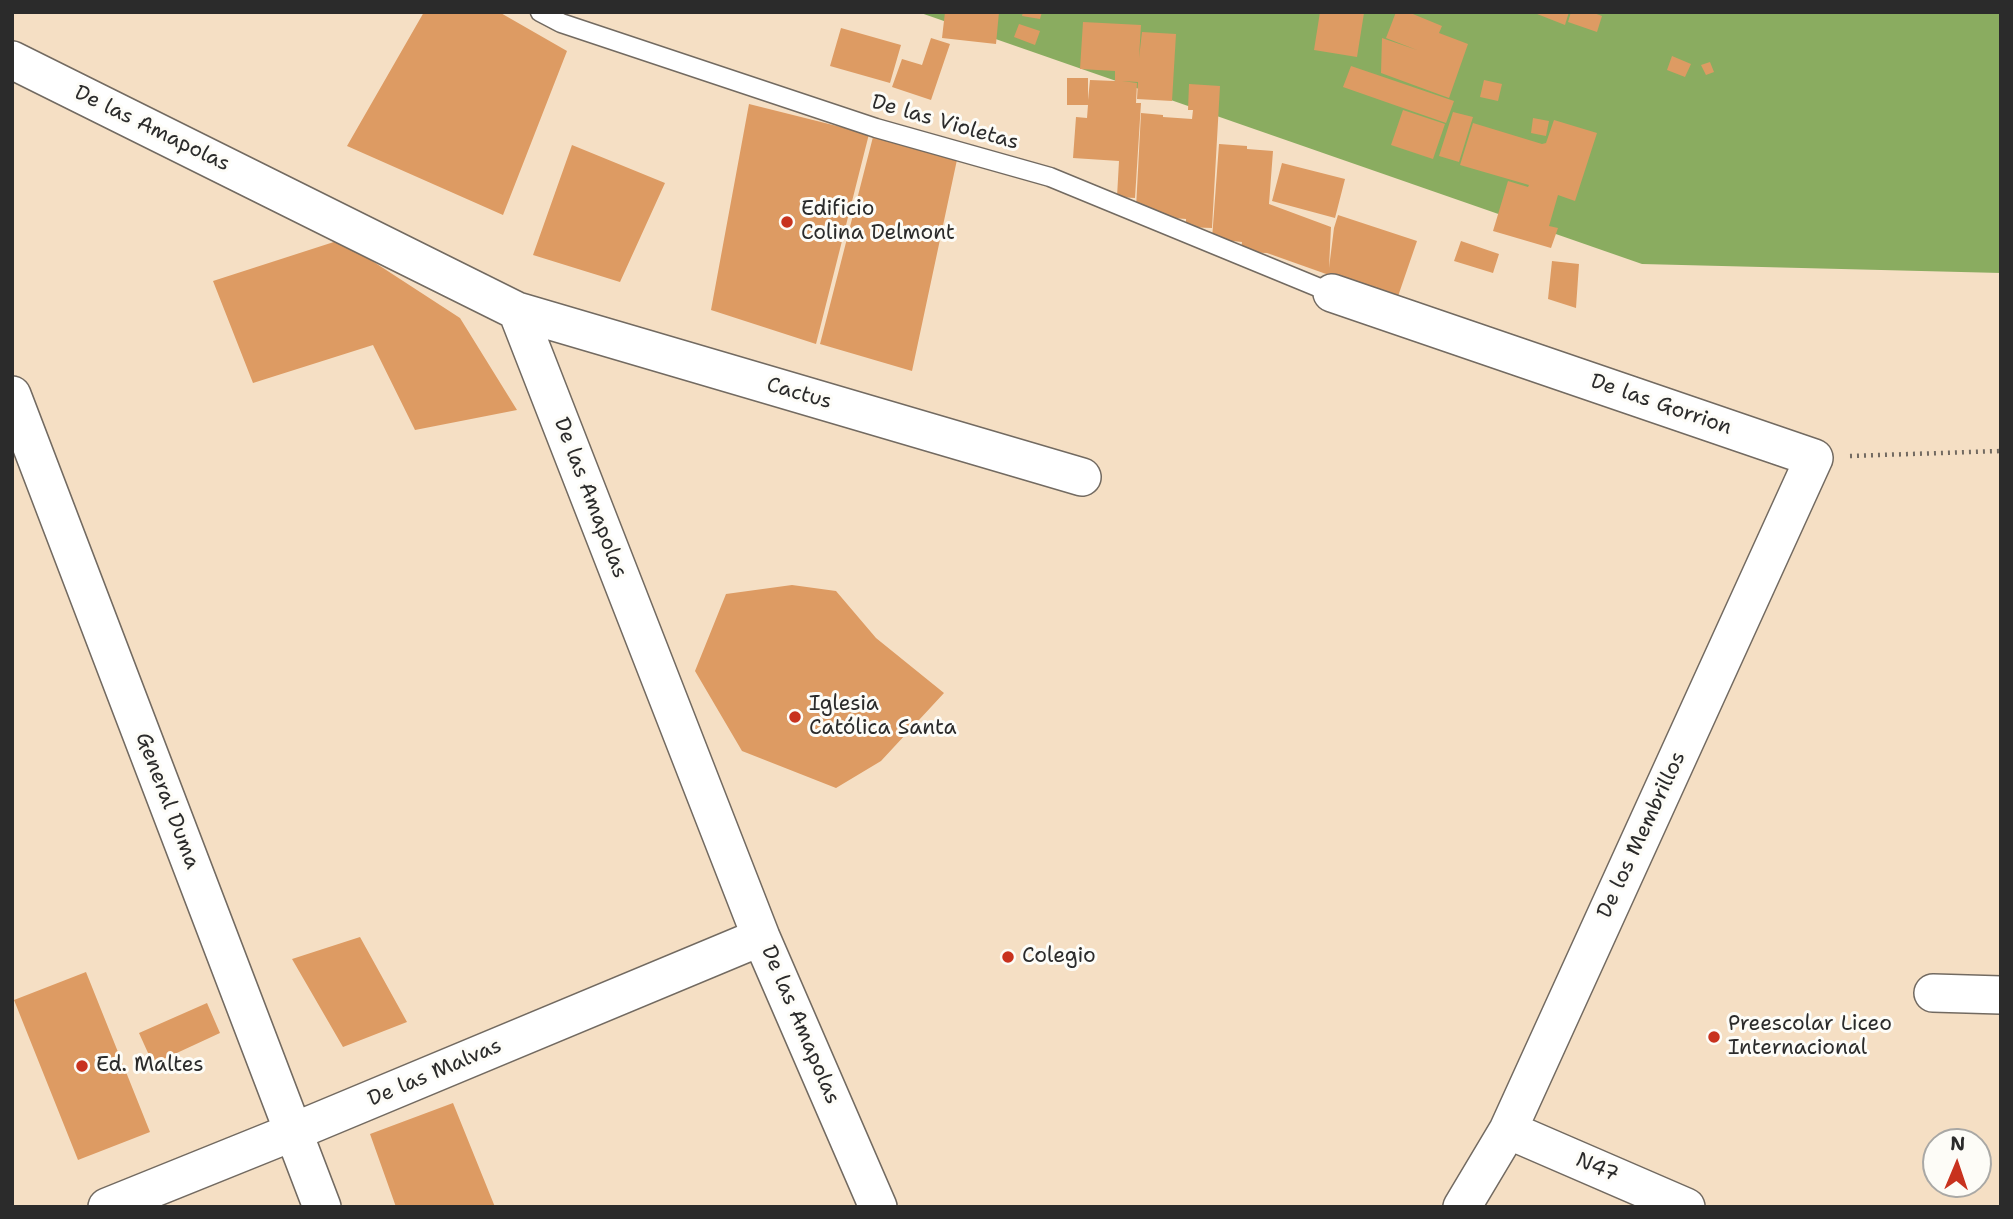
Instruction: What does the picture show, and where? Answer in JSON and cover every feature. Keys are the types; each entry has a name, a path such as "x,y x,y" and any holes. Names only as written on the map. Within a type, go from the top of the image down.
{"street":[{"name":"De las Amapolas","path":"12,60 517,311 761,937 878,1207"},
{"name":"De las Gorrion","path":"1332,293 1814,458"},
{"name":"Cactus","path":"517,311 1082,477"},
{"name":"General Duma","path":"12,395 322,1207"},
{"name":"De los Membrillos","path":"1462,1207 1508,1130 1814,458"},
{"name":"De las Malvas","path":"107,1207 761,937"},
{"path":"1933,993 2001,995"},
{"name":"N47","path":"1508,1130 1686,1207"}],"lane":[{"name":"De las Violetas","path":"540,12 561,23 876,128 1050,177 1332,293"}],"path":[{"path":"1814,458 2001,451"}],"green space":[{"path":"918,12 2001,12 2001,273 1642,264"}],"building":[{"path":"424,12 499,12 567,51 503,215 347,146"},
{"path":"945,12 999,12 996,44 942,38"},
{"path":"1023,12 1042,12 1040,19 1022,16"},
{"path":"1320,12 1364,13 1357,57 1314,50"},
{"path":"1396,12 1408,12 1442,26 1439,33 1468,44 1449,98 1381,73 1382,38 1417,50 1386,38"},
{"path":"1532,12 1569,12 1565,25"},
{"path":"1571,12 1591,12 1602,16 1597,32 1568,22"},
{"path":"1083,22 1141,25 1139,58 1142,32 1176,34 1172,101 1137,99 1138,82 1122,81 1137,83 1136,103 1141,103 1135,198 1117,197 1119,161 1073,158 1076,117 1087,118 1088,105 1067,105 1067,78 1088,78 1088,100 1090,80 1115,81 1115,71 1080,69"},
{"path":"1019,24 1040,31 1035,45 1014,37"},
{"path":"841,28 901,45 890,83 830,66"},
{"path":"931,38 950,44 931,100 892,87 902,59 922,65"},
{"path":"1672,56 1691,64 1685,77 1667,70"},
{"path":"1710,62 1714,72 1706,75 1701,65"},
{"path":"1351,66 1454,101 1446,123 1343,87"},
{"path":"1484,80 1502,84 1498,101 1480,97"},
{"path":"1189,84 1220,86 1212,228 1186,227 1186,219 1157,217 1157,210 1136,208 1141,113 1192,119 1193,110 1188,110"},
{"name":"Edificio Colina Delmont","path":"749,104 869,134 816,344 711,310"},
{"path":"1403,110 1445,124 1433,159 1391,145"},
{"path":"1453,112 1473,117 1459,162 1439,156"},
{"path":"1533,118 1549,121 1546,136 1531,133"},
{"path":"1554,120 1597,133 1575,201 1558,195 1549,226 1558,228 1551,248 1493,231 1508,181 1528,187 1529,185 1460,165 1473,123 1542,144 1546,143"},
{"path":"874,133 958,155 912,371 820,344"},
{"path":"1219,144 1273,151 1269,204 1331,227 1329,268 1338,215 1417,241 1395,305 1328,282 1329,275 1267,253 1241,252 1242,242 1212,239"},
{"path":"572,145 665,183 620,282 533,255"},
{"path":"1282,163 1345,179 1335,218 1272,201"},
{"path":"340,240 460,318 517,410 415,430 373,345 253,383 213,281"},
{"path":"1461,241 1499,254 1493,273 1454,261"},
{"path":"1552,261 1579,264 1576,308 1548,299"},
{"path":"792,585 836,591 876,638 944,693 881,761 836,788 742,751 695,671 726,594"},
{"path":"360,937 407,1022 343,1047 292,959"},
{"name":"Ed. Maltes","path":"86,972 150,1132 78,1160 14,1000"},
{"path":"207,1003 220,1033 153,1064 139,1033"},
{"path":"453,1103 495,1207 396,1207 370,1134"}],"place":[{"name":"Edificio Colina Delmont","path":"787,222"},
{"name":"Iglesia Católica Santa","path":"795,717"},
{"name":"Colegio","path":"1008,957"},
{"name":"Preescolar Liceo Internacional","path":"1714,1037"},
{"name":"Ed. Maltes","path":"82,1066"}]}
